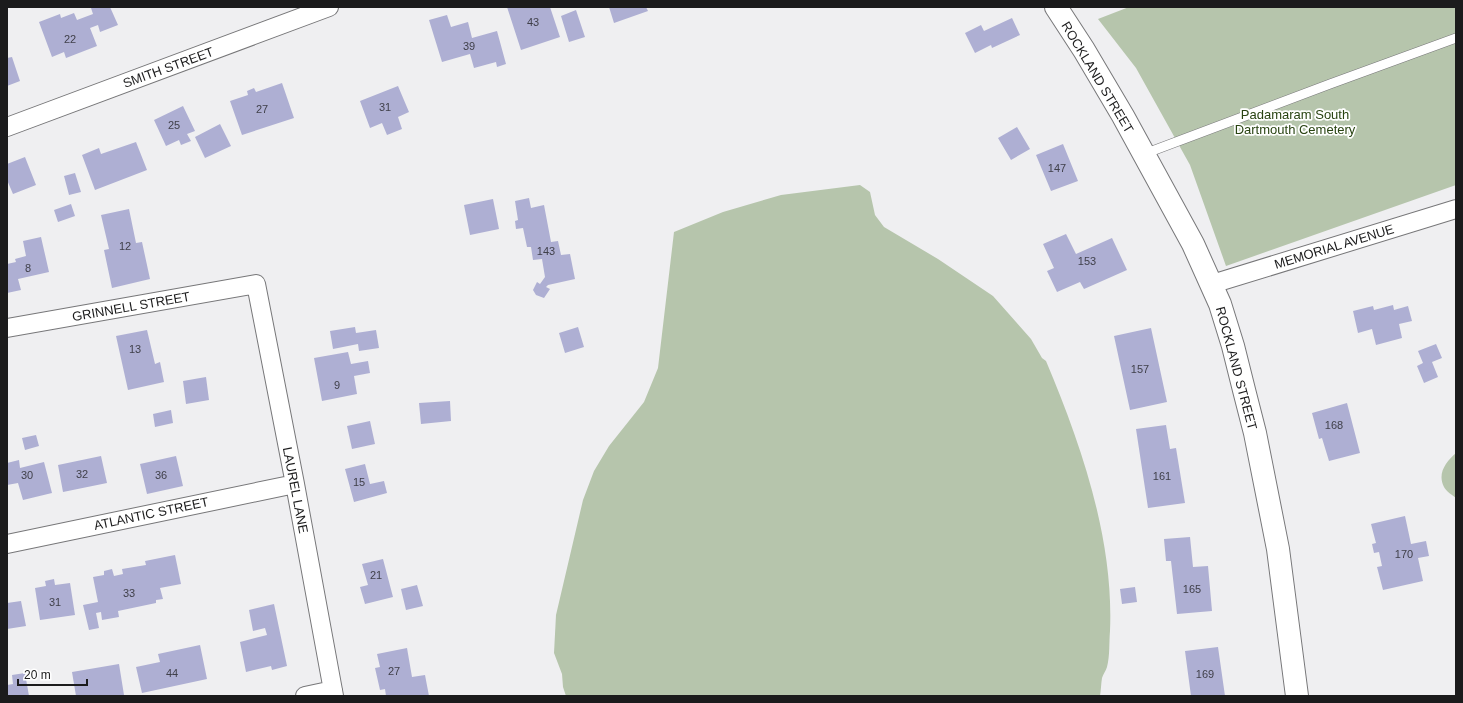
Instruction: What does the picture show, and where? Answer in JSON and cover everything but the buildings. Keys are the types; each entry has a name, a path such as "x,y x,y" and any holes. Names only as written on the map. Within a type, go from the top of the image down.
{"street":[{"name":"SMITH STREET","path":"7,127 329,7"},
{"name":"ROCKLAND STREET","path":"1056,7 1108,89 1187,232 1212,284 1233,346 1263,472 1278,549 1297,696"},
{"name":"MEMORIAL AVENUE","path":"1212,284 1456,209"},
{"name":"GRINNELL STREET","path":"7,328 256,284"},
{"name":"LAUREL LANE","path":"256,284 334,693"},
{"name":"ATLANTIC STREET","path":"7,544 295,484"},
{"path":"305,696 334,693"}],"lane":[{"path":"1144,154 1456,38"}],"green space":[{"name":"Padamaram South Dartmouth Cemetery","path":"1129,7 1456,7 1456,185 1226,266 1190,165 1136,68 1098,19"},
{"path":"860,185 870,192 875,215 884,227 938,259 993,296 1031,339 1042,358 1046,361 1083,459 1101,527 1107,562 1110,596 1109,658 1102,678 1100,696 566,696 563,687 562,674 554,653 556,615 583,500 594,471 609,446 644,402 658,368 674,232 723,212 781,195"},
{"path":"1456,453 1456,498 1445,488 1442,482 1442,472 1446,464"}]}
